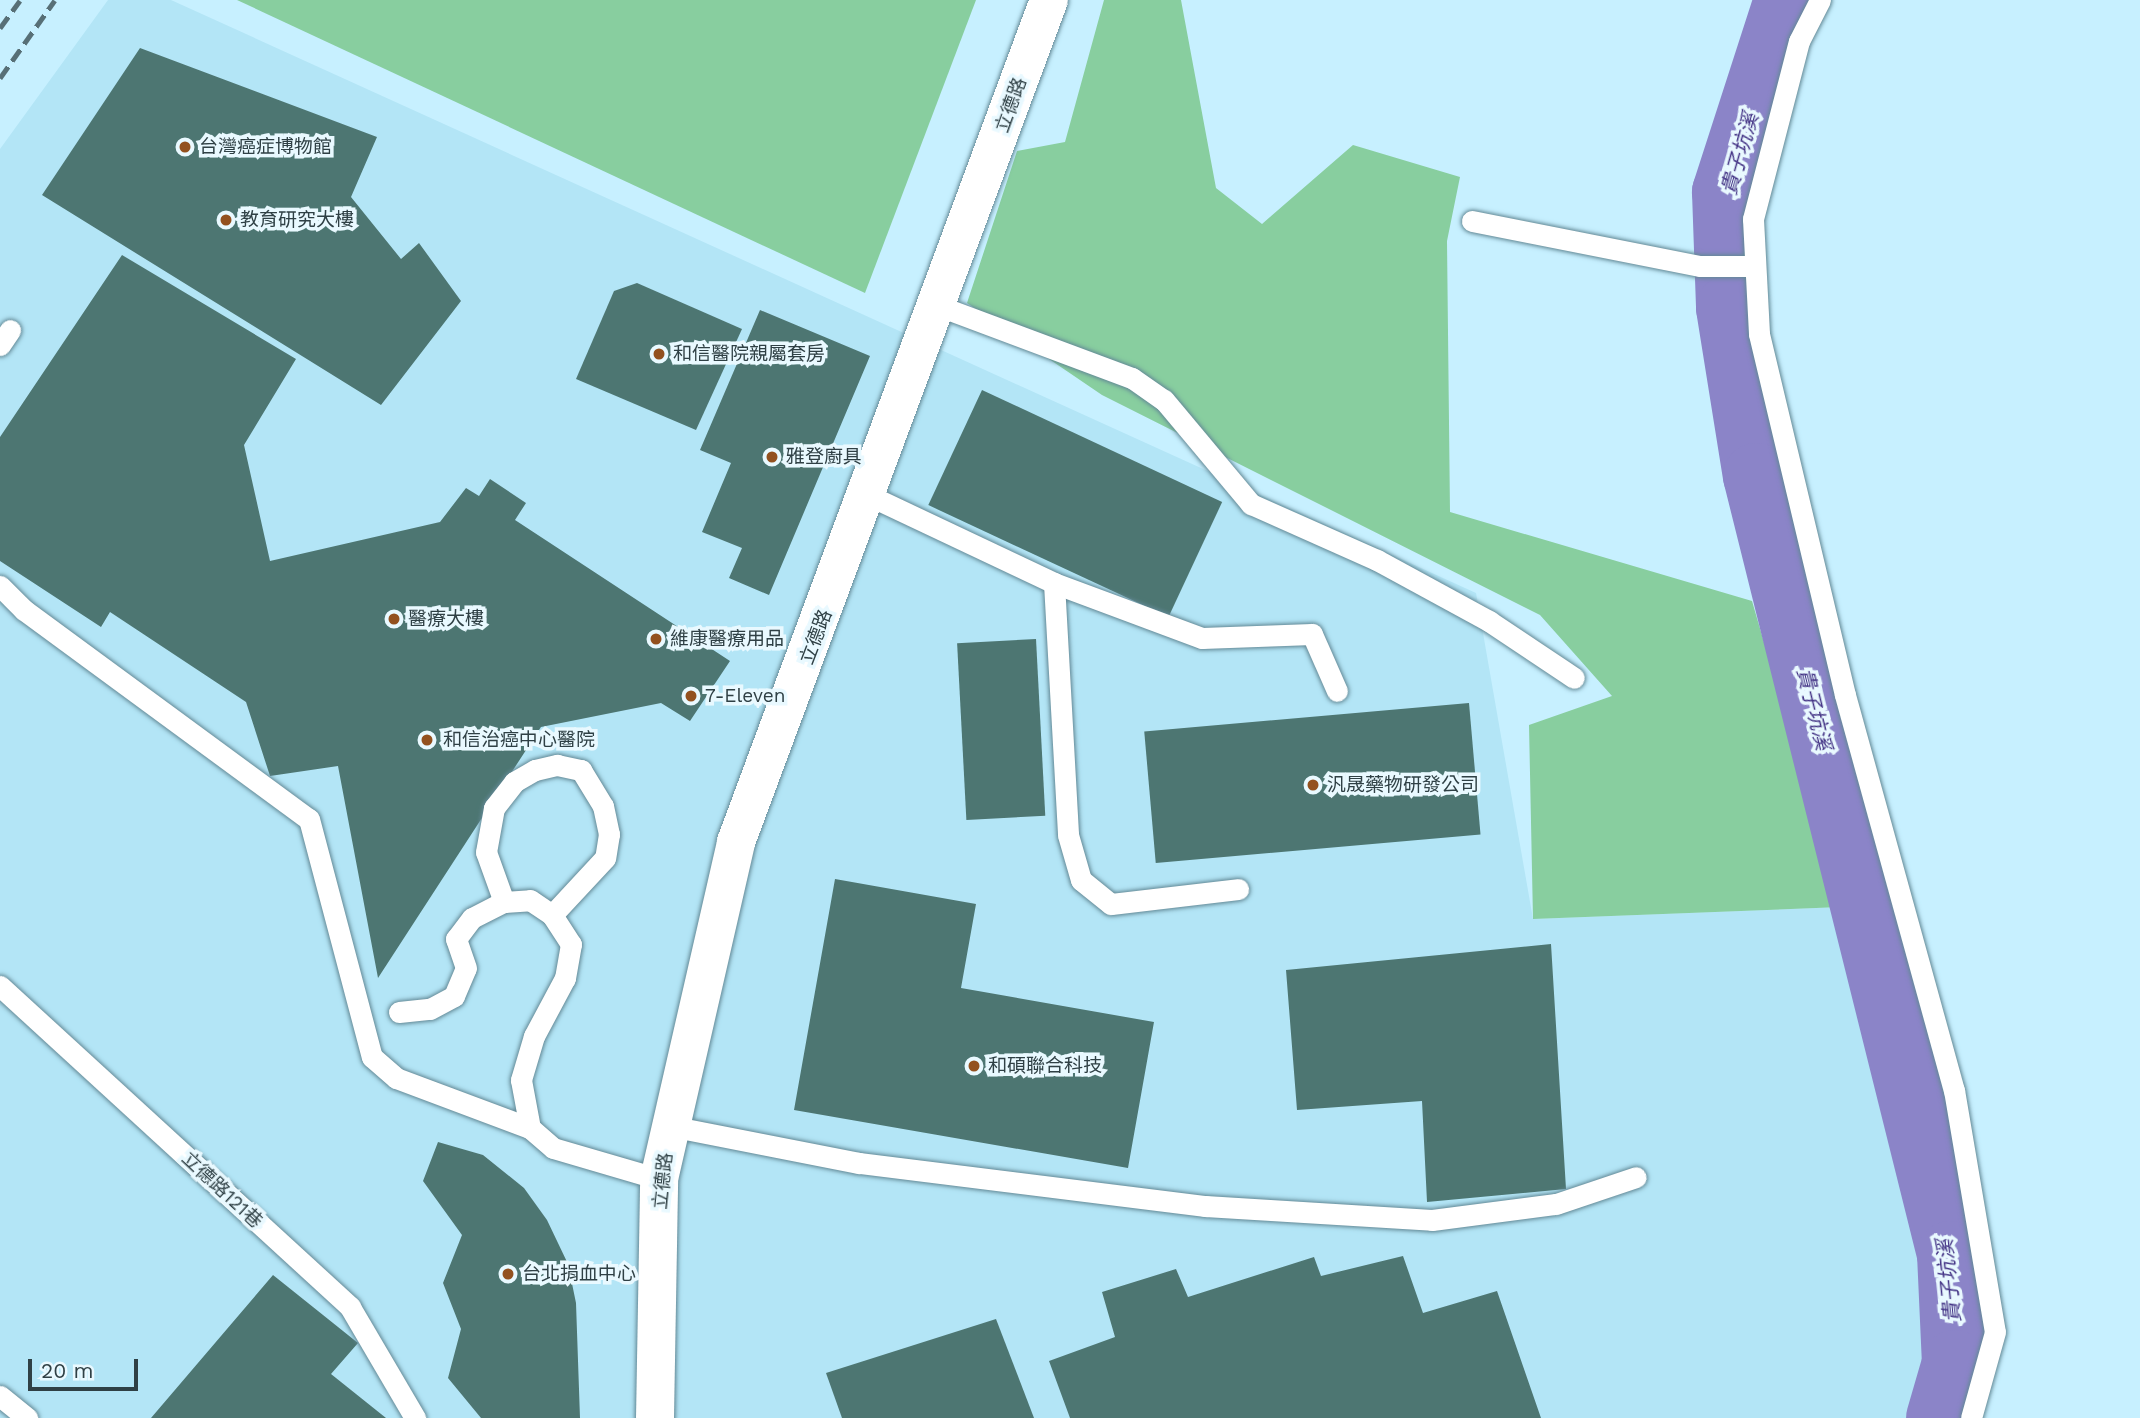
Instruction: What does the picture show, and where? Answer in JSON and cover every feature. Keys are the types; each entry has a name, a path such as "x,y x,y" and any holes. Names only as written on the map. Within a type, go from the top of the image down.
{"street":[{"name":"立德路","path":"655,1418 659,1179 736,842 869,495 1049,0"}],"lane":[{"path":"1820,0 1799,41 1753,219 1759,334 1845,695 1954,1090 1994,1332 1971,1418"},
{"path":"1472,221 1700,266 1755,266"},
{"path":"939,306 1132,378 1164,400 1251,503 1377,559 1489,621 1574,678"},
{"path":"869,495 1054,583 1202,638 1312,634 1337,691"},
{"path":"1054,583 1068,835 1081,880 1111,904 1238,889"},
{"path":"0,586 309,819 372,1057 396,1078 530,1128 553,1148 659,1179"},
{"path":"504,902 486,852 494,808 514,782 535,771 557,765 581,770 603,806 609,834 604,858 552,915"},
{"path":"399,1012 430,1009 454,996 466,968 456,939 472,918 504,902 530,901 552,915 571,944 565,978 534,1036 521,1080 530,1128"},
{"name":"立德路121巷","path":"0,986 349,1307 415,1418"},
{"path":"670,1126 873,1165 1205,1206 1432,1220 1556,1204 1636,1177"},
{"path":"0,1395 27,1418"}],"shaded area":[{"path":"108,0 171,0 1476,593 1533,919 1841,907 1923,1254 1933,1366 1914,1418 0,1418 0,149"}],"green space":[{"path":"237,0 976,0 865,293"},
{"path":"1104,0 1181,0 1216,188 1262,224 1353,145 1460,177 1447,241 1450,512 1752,601 1841,907 1533,919 1529,725 1612,696 1540,615 1102,395 967,303 1017,151 1065,142"}],"building":[{"name":"教育研究大樓","path":"140,48 377,137 351,197 401,259 419,243 461,301 381,405 42,195"},
{"name":"醫療大樓","path":"122,255 296,359 244,445 270,561 440,522 466,488 479,496 490,479 526,503 515,520 730,661 690,721 661,703 541,727 378,978 338,766 270,776 246,702 110,612 101,627 0,561 0,437"},
{"name":"和信醫院親屬套房","path":"637,283 742,329 696,430 576,379 614,291"},
{"name":"雅登廚具","path":"760,310 870,356 769,595 729,578 742,548 702,532 731,463 700,450"},
{"path":"982,390 1222,502 1168,617 928,505"},
{"path":"1036,639 1045,816 966,820 957,643"},
{"name":"汎晟藥物研發公司","path":"1469,703 1481,834 1156,863 1144,731"},
{"name":"和碩聯合科技","path":"835,879 976,904 961,988 1154,1022 1128,1168 794,1110"},
{"path":"1551,944 1566,1189 1427,1202 1422,1101 1297,1110 1286,970"},
{"name":"台北捐血中心","path":"438,1142 483,1155 524,1188 547,1220 568,1264 576,1303 580,1418 481,1418 448,1378 461,1329 443,1283 462,1235 423,1181"},
{"path":"1403,1256 1423,1313 1497,1291 1541,1418 1070,1418 1049,1361 1115,1337 1102,1292 1176,1269 1188,1297 1314,1257 1321,1276"},
{"path":"273,1275 358,1343 331,1374 386,1418 151,1418"},
{"path":"996,1319 1034,1418 842,1418 826,1373"}],"waterway":[{"name":"貴子坑溪","path":"1787,0 1725,192 1729,308 1756,476 1950,1254 1955,1363 1939,1418"}],"railway":[{"path":"0,28 20,0"},
{"path":"0,78 55,0"}],"place":[{"name":"台灣癌症博物館","path":"185,147"},
{"name":"教育研究大樓","path":"226,220"},
{"name":"和信醫院親屬套房","path":"659,354"},
{"name":"雅登廚具","path":"772,457"},
{"name":"醫療大樓","path":"394,619"},
{"name":"維康醫療用品","path":"656,639"},
{"name":"7-Eleven","path":"691,696"},
{"name":"和信治癌中心醫院","path":"427,740"},
{"name":"汎晟藥物研發公司","path":"1313,785"},
{"name":"和碩聯合科技","path":"974,1066"},
{"name":"台北捐血中心","path":"508,1274"}]}
